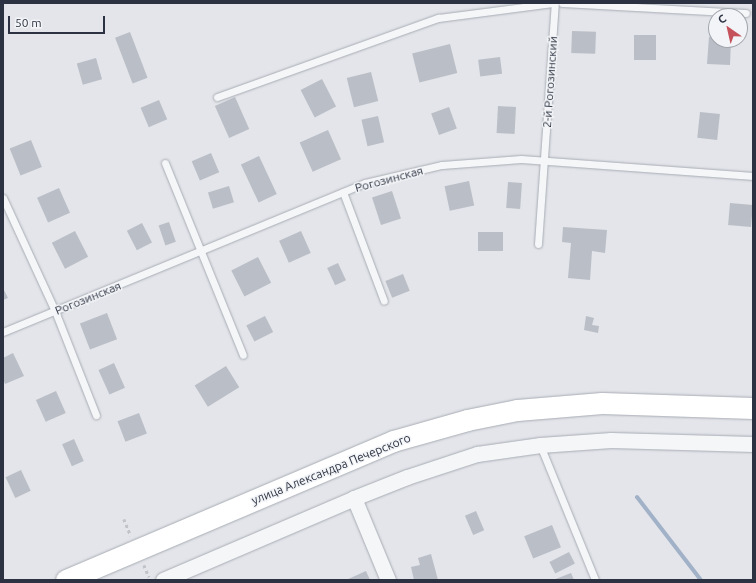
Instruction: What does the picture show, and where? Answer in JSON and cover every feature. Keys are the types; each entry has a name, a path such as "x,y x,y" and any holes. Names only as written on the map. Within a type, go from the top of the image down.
{"main road":[{"name":"улица Александра Печерского","path":"66,580 393,441 467,420 517,410 602,403 753,408"}],"street":[{"path":"156,578 407,477 477,454 540,445 611,440 753,444"},
{"path":"354,498 388,580"}],"lane":[{"path":"217,97 438,18 554,3"},
{"name":"2-й Рогозинский","path":"538,244 554,3"},
{"path":"562,3 708,11"},
{"name":"Рогозинская","path":"3,332 365,183 442,165 521,159 753,176"},
{"path":"165,163 243,355"},
{"path":"343,192 384,301"},
{"path":"3,198 55,311 96,415"},
{"path":"540,445 595,580"}],"path":[{"path":"124,519 131,536"},
{"path":"143,563 156,578"}],"building":[{"path":"572,31 596,32 595,54 571,53"},
{"path":"130,32 148,78 133,83 115,38"},
{"path":"634,35 656,35 656,60 634,60"},
{"path":"450,44 457,73 419,83 412,53"},
{"path":"708,48 731,48 730,65 707,64"},
{"path":"500,57 502,74 480,77 478,60"},
{"path":"96,58 102,79 83,85 77,64"},
{"path":"371,72 378,101 354,107 347,78"},
{"path":"322,79 336,107 315,118 301,90"},
{"path":"235,97 249,129 229,138 215,106"},
{"path":"159,100 167,119 149,127 141,108"},
{"path":"498,106 516,107 515,134 497,133"},
{"path":"449,107 457,129 439,135 431,113"},
{"path":"700,112 720,114 717,140 697,138"},
{"path":"378,116 384,142 368,146 361,120"},
{"path":"328,130 341,159 313,172 300,143"},
{"path":"31,140 42,167 21,176 10,149"},
{"path":"211,153 219,172 200,181 192,161"},
{"path":"259,156 277,194 259,203 241,164"},
{"path":"469,181 474,205 450,211 445,186"},
{"path":"508,182 522,183 520,209 506,208"},
{"path":"229,186 234,202 213,209 208,192"},
{"path":"59,188 70,213 48,222 37,198"},
{"path":"392,191 401,219 381,225 372,197"},
{"path":"730,203 753,205 751,227 728,225"},
{"path":"169,222 176,242 165,245 159,226"},
{"path":"142,223 152,243 137,250 127,231"},
{"path":"563,227 607,230 605,253 592,251 590,280 568,278 571,243 562,242"},
{"path":"75,231 88,257 65,269 52,243"},
{"path":"301,231 311,253 289,263 279,241"},
{"path":"478,232 503,232 503,251 478,251"},
{"path":"258,257 271,283 244,296 231,271"},
{"path":"338,263 346,280 335,285 327,268"},
{"path":"403,274 410,291 392,298 385,281"},
{"path":"3,288 8,298 3,300"},
{"path":"107,313 117,339 90,350 80,323"},
{"path":"265,316 273,332 254,342 246,326"},
{"path":"586,316 594,318 592,325 599,326 598,333 584,330"},
{"path":"13,353 24,376 5,384 3,379 3,358"},
{"path":"114,363 125,388 109,395 98,370"},
{"path":"226,366 239,387 208,407 195,386"},
{"path":"56,391 66,413 46,422 36,400"},
{"path":"139,413 147,434 125,442 118,421"},
{"path":"74,439 84,461 72,466 62,444"},
{"path":"21,470 31,491 15,498 6,477"},
{"path":"476,511 484,530 473,535 465,516"},
{"path":"552,525 561,547 533,558 524,536"},
{"path":"569,552 575,564 555,574 549,562"},
{"path":"431,554 438,580 414,580 411,567 420,565 418,558"},
{"path":"366,571 370,580 346,580"},
{"path":"571,573 574,580 553,580"}],"waterway":[{"path":"637,497 701,580"}]}
